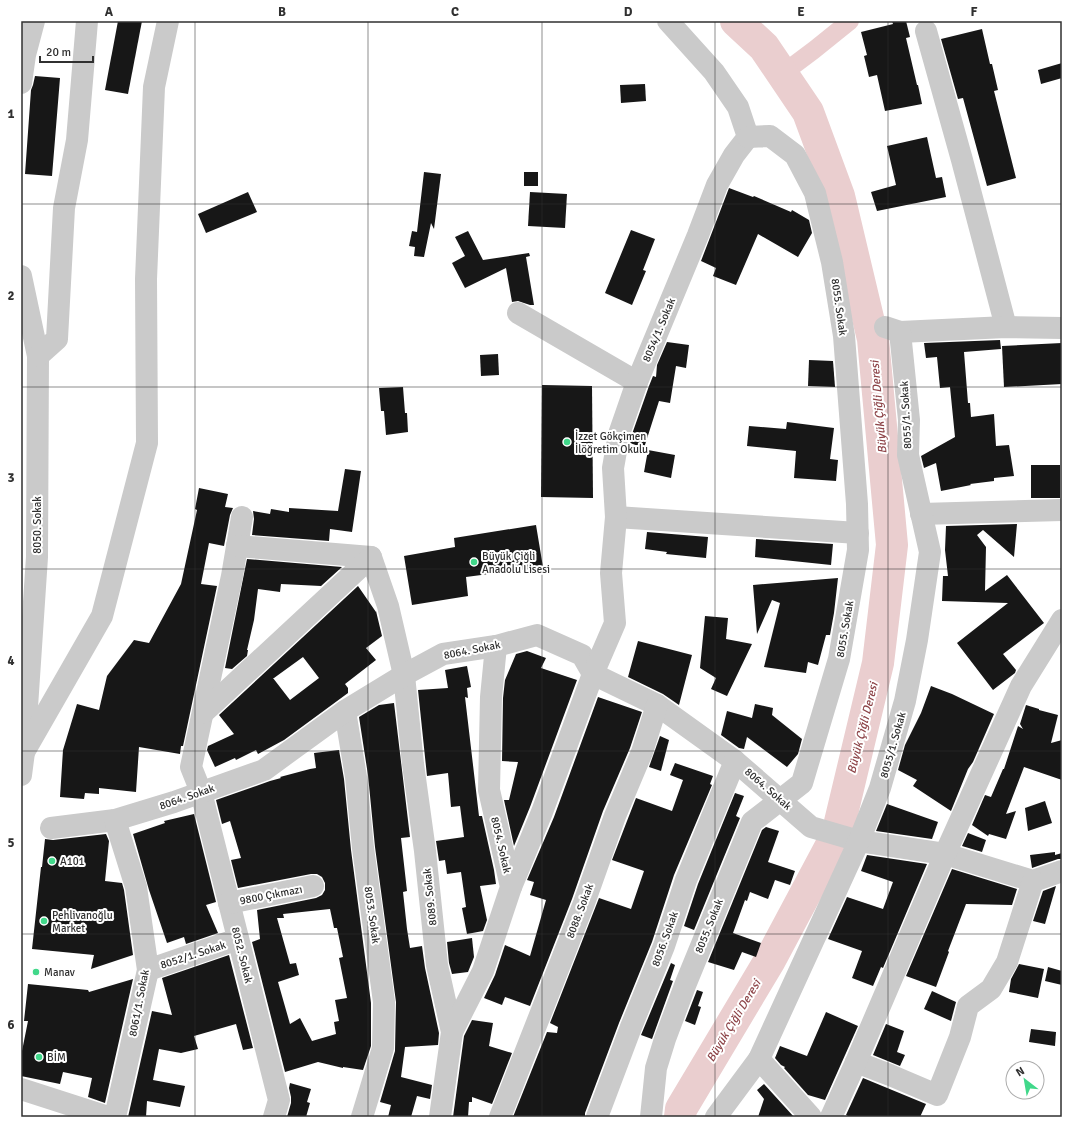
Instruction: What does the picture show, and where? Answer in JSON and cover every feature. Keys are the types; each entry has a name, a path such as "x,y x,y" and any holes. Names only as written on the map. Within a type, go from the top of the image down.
{"street":[{"path":"21,83 25,55 34,21"},
{"path":"38,356 57,339 64,208 77,140 87,21"},
{"path":"24,752 102,616 147,443 146,279 154,87 168,21"},
{"path":"668,21 714,72 738,107 748,137"},
{"path":"926,31 1006,327 1062,328"},
{"name":"8055. Sokak","path":"651,1117 656,1068 684,990 752,822 802,783 840,659 858,550 857,504 844,336 832,262 816,193 795,155 770,136 748,137"},
{"name":"8054/1. Sokak","path":"511,888 542,812 593,674 615,624 611,573 616,517 613,468 619,434 637,382 698,235 717,185 734,155 748,137"},
{"name":"8050. Sokak","path":"21,276 38,356 37,557 24,752 21,775"},
{"path":"518,313 637,382"},
{"name":"8055/1. Sokak","path":"716,1117 759,1059 880,788 906,701 918,640 930,552 920,514 908,455 909,420 893,330 1006,327"},
{"path":"920,514 1062,510"},
{"name":"8052. Sokak","path":"242,517 191,767 201,792 279,1100 274,1117"},
{"path":"616,517 858,533"},
{"path":"237,546 371,557"},
{"path":"203,713 371,557"},
{"name":"8089. Sokak","path":"371,557 388,606 404,675 437,965 452,1032 440,1117"},
{"path":"831,1117 945,854 1020,686 1062,620"},
{"name":"8064. Sokak","path":"51,828 115,820 174,802 264,770 345,711 404,675 443,654 496,646 537,635 582,655 593,674 657,705 735,761 812,827 856,840 945,854 1033,881"},
{"name":"8054. Sokak","path":"452,1032 483,971 511,888 489,790 491,697 496,646"},
{"name":"8088. Sokak","path":"500,1117 581,910 615,816 642,752 657,705"},
{"name":"8053. Sokak","path":"345,711 356,777 366,871 384,1002 383,1048 362,1117"},
{"name":"8056. Sokak","path":"597,1117 664,946 686,880 735,761"},
{"name":"8061/1. Sokak","path":"115,820 136,887 148,970 115,1117"},
{"path":"856,1062 937,1095 960,1037 968,1006 991,989 1007,962 1033,881 1062,871"},
{"name":"9800 Çıkmazı","path":"229,903 313,886"},
{"name":"8052/1. Sokak","path":"148,970 238,939"},
{"path":"759,1059 812,1117"},
{"path":"21,1089 108,1117"}],"building":[{"path":"118,21 142,21 128,94 105,90"},
{"path":"892,21 906,21 910,37 906,38 922,104 885,111 877,75 869,77 864,56 867,55 861,32 893,24"},
{"path":"982,29 998,90 994,91 1016,178 987,186 963,98 958,99 941,39"},
{"path":"1062,63 1062,78 1041,84 1038,70"},
{"path":"35,76 60,78 52,176 25,174 31,90"},
{"path":"645,84 646,101 621,103 620,85"},
{"path":"927,137 936,178 942,177 946,197 877,211 871,192 896,185 887,146"},
{"path":"424,172 441,174 434,229 431,223 424,257 414,256 415,247 409,246 412,231 417,232"},
{"path":"524,172 538,172 538,186 524,186"},
{"path":"729,188 753,197 754,196 791,212 792,210 809,220 812,233 798,257 758,234 736,285 713,276 716,268 701,261"},
{"path":"248,192 257,212 206,233 198,214"},
{"path":"530,192 567,194 565,228 528,226"},
{"path":"631,230 655,239 643,270 646,271 632,305 605,293"},
{"path":"468,231 483,260 529,253 530,256 526,257 534,305 518,301 512,302 506,268 465,288 452,263 465,256 455,237"},
{"path":"1000,340 1001,349 964,352 968,403 970,403 971,417 994,414 996,446 1009,445 1014,476 994,478 994,481 970,484 971,485 941,491 936,463 924,468 921,456 955,437 950,387 940,388 937,357 926,358 924,343"},
{"path":"667,342 689,345 686,368 676,366 670,403 659,401 644,448 630,443 631,437 653,376 656,377 657,365"},
{"path":"1062,343 1062,384 1004,387 1002,346"},
{"path":"498,354 499,375 481,376 480,355"},
{"path":"809,360 833,361 835,387 808,386"},
{"name":"İzzet Gökçimen İlöğretim Okulu","path":"542,385 592,386 593,498 541,497"},
{"path":"403,387 408,432 386,435 384,411 381,411 379,388"},
{"path":"787,422 834,428 830,459 838,460 836,481 794,478 796,451 747,446 749,426 786,429"},
{"path":"648,450 675,455 671,478 644,472"},
{"path":"1031,465 1060,465 1060,498 1031,498"},
{"path":"345,469 361,471 352,532 330,529 329,541 252,535 254,519 253,511 270,514 271,509 289,512 289,508 338,511"},
{"path":"199,488 228,494 225,507 233,508 230,515 224,546 209,543 201,584 217,586 183,746 181,746 180,754 139,747 136,792 99,788 99,794 85,793 84,799 60,797 63,750 77,704 99,710 107,676 134,640 149,643 181,584 197,510 195,509"},
{"path":"1017,524 1014,557 983,530 977,535 986,547 985,591 1007,575 1044,623 1003,654 1016,670 1015,673 993,690 957,643 1008,603 942,601 943,576 948,576 945,550 946,526"},
{"name":"Büyük Çiğli Anadolu Lisesi","path":"536,525 543,567 466,577 468,596 412,605 404,556 455,547 454,538"},
{"path":"647,532 708,537 706,558 666,554 667,552 645,549"},
{"path":"756,539 833,544 831,565 755,557"},
{"path":"247,559 342,567 321,586 281,584 280,592 258,589 247,656 232,669 225,668"},
{"path":"838,578 830,635 826,635 818,665 808,662 806,673 764,667 780,603 772,600 757,634 753,585"},
{"path":"358,586 376,611 382,636 366,648 376,660 345,684 348,688 348,693 284,740 258,754 256,750 236,760 235,758 215,767 207,750 208,746 234,734 219,715","holes":["303,657 319,678 290,700 273,678"]},
{"path":"705,616 728,618 726,639 752,644 727,696 711,689 716,678 700,668"},
{"path":"638,641 692,655 679,705 663,694 628,677"},
{"path":"527,651 546,658 541,668 577,680 514,846 504,800 509,800 518,762 502,761 503,698 505,680 516,654"},
{"path":"467,666 471,687 467,688 468,698 465,697 479,816 482,816 496,884 480,886 487,920 483,931 467,934 462,908 466,907 461,872 447,874 445,860 439,861 436,841 464,837 460,806 451,807 448,773 427,776 418,690 448,688 445,670"},
{"path":"931,686 952,694 994,714 973,762 968,769 951,811 913,786 917,780 898,770 905,745 921,713"},
{"path":"598,697 642,712 630,748 603,811 572,899 530,1006 505,997 502,1005 484,998 495,975 505,945 530,956 546,900 530,895 534,882 527,880 554,817"},
{"path":"394,703 410,837 401,838 407,891 403,892 407,929 410,948 422,946 425,968 439,1033 438,1045 405,1047 401,1077 432,1085 430,1099 417,1096 411,1117 388,1117 391,1105 380,1102 395,1051 396,1002 375,847 368,775 359,717 379,705"},
{"path":"755,704 773,708 772,715 802,739 798,754 787,767 747,737 744,749 739,748 721,735 727,711 752,718"},
{"path":"1026,705 1058,715 1051,743 1062,740 1062,780 1024,767 1006,814 1016,811 1006,839 989,834 988,836 972,825 985,795 991,797 1004,769 1018,726 1023,729 1020,724"},
{"path":"660,736 669,740 661,771 649,767"},
{"path":"339,750 344,779 351,850 371,1003 371,1046 363,1070 343,1068 318,1062 285,1072 252,942 260,939 257,910 316,898 322,895 325,890 325,883 322,877 317,874 311,874 238,888 231,860 241,858 230,821 222,824 216,800 281,778 280,777 316,768 314,753","holes":["330,909 334,928 337,928 343,957 339,958 347,998 335,1000 339,1021 334,1022 336,1034 312,1041 300,1018 290,1024 278,982 299,975 296,963 290,964 277,918 284,918 283,914"]},
{"path":"675,763 713,776 710,784 712,785 674,875 652,942 619,1023 585,1113 585,1117 513,1117 547,1032 557,1033 558,1027 550,1023 599,898 631,909 644,871 612,860 636,798 672,811 683,780 670,775"},
{"path":"735,793 744,796 736,816 740,818 694,930 684,926 698,884"},
{"path":"1045,801 1052,823 1028,831 1025,808"},
{"path":"887,804 938,822 932,839 876,831"},
{"path":"194,814 216,902 206,905 218,933 186,944 184,937 167,943 149,890 133,834 165,823 164,821"},
{"path":"766,827 779,831 768,862 795,871 790,885 775,880 768,899 750,892 747,901 745,900 733,933 761,943 756,957 742,952 734,970 708,962 762,830"},
{"path":"968,833 986,840 982,852 962,846"},
{"path":"106,834 109,841 105,881 122,883 133,955 91,969 94,955 32,949 45,839 53,840"},
{"path":"1055,852 1055,855 1062,853 1062,859 1032,868 1030,855"},
{"path":"867,855 927,864 883,968 881,967 873,986 852,978 862,951 828,939 847,897 883,909 893,882 861,871"},
{"path":"952,869 1017,889 1012,905 966,904 936,987 906,976"},
{"path":"1056,886 1045,924 1033,921 1043,891"},
{"path":"472,938 474,957 468,972 452,974 449,963 447,942"},
{"path":"229,955 253,1048 243,1050 236,1024 194,1036 198,1049 181,1053 159,1049 153,1080 185,1086 180,1107 147,1101 146,1117 128,1117 152,1011 172,1015 162,978"},
{"path":"671,963 675,965 670,980 673,981 652,1039 641,1035"},
{"path":"1019,964 1044,969 1038,998 1009,992 1011,979"},
{"path":"1048,967 1062,971 1062,985 1045,981"},
{"path":"133,979 105,1103 88,1097 92,1078 63,1072 60,1084 21,1076 21,1056 28,1021 24,1021 28,984 88,990 89,992"},
{"path":"697,990 703,992 698,1006 701,1007 695,1025 685,1021"},
{"path":"932,991 956,1002 951,1021 924,1009"},
{"path":"826,1012 858,1026 825,1100 808,1095 784,1068 785,1067 775,1058 780,1046 807,1056"},
{"path":"472,1020 493,1023 489,1046 512,1053 492,1104 472,1097 472,1102 469,1102 468,1117 453,1117 464,1036"},
{"path":"886,1024 904,1031 897,1052 905,1055 900,1066 873,1055"},
{"path":"1031,1029 1056,1032 1055,1046 1029,1042"},
{"path":"863,1078 926,1104 920,1117 850,1117 846,1115"},
{"path":"290,1083 311,1089 307,1102 310,1103 306,1117 287,1117 291,1103 289,1088"},
{"path":"764,1084 794,1117 758,1117 764,1099 757,1090"}],"waterway":[{"name":"Büyük Çiğli Deresi","path":"736,21 764,47 808,112 839,196 873,339 892,545 878,663 840,822"},
{"path":"782,74 850,21"},
{"name":"Büyük Çiğli Deresi","path":"680,1117 681,1109 770,960 834,840"}],"place":[{"name":"İzzet Gökçimen İlöğretim Okulu","path":"567,442"},
{"name":"Büyük Çiğli Anadolu Lisesi","path":"474,562"},
{"name":"A101","path":"52,861"},
{"name":"Pehlivanoğlu Market","path":"44,921"},
{"name":"Manav","path":"36,972"},
{"name":"BİM","path":"39,1057"}]}
